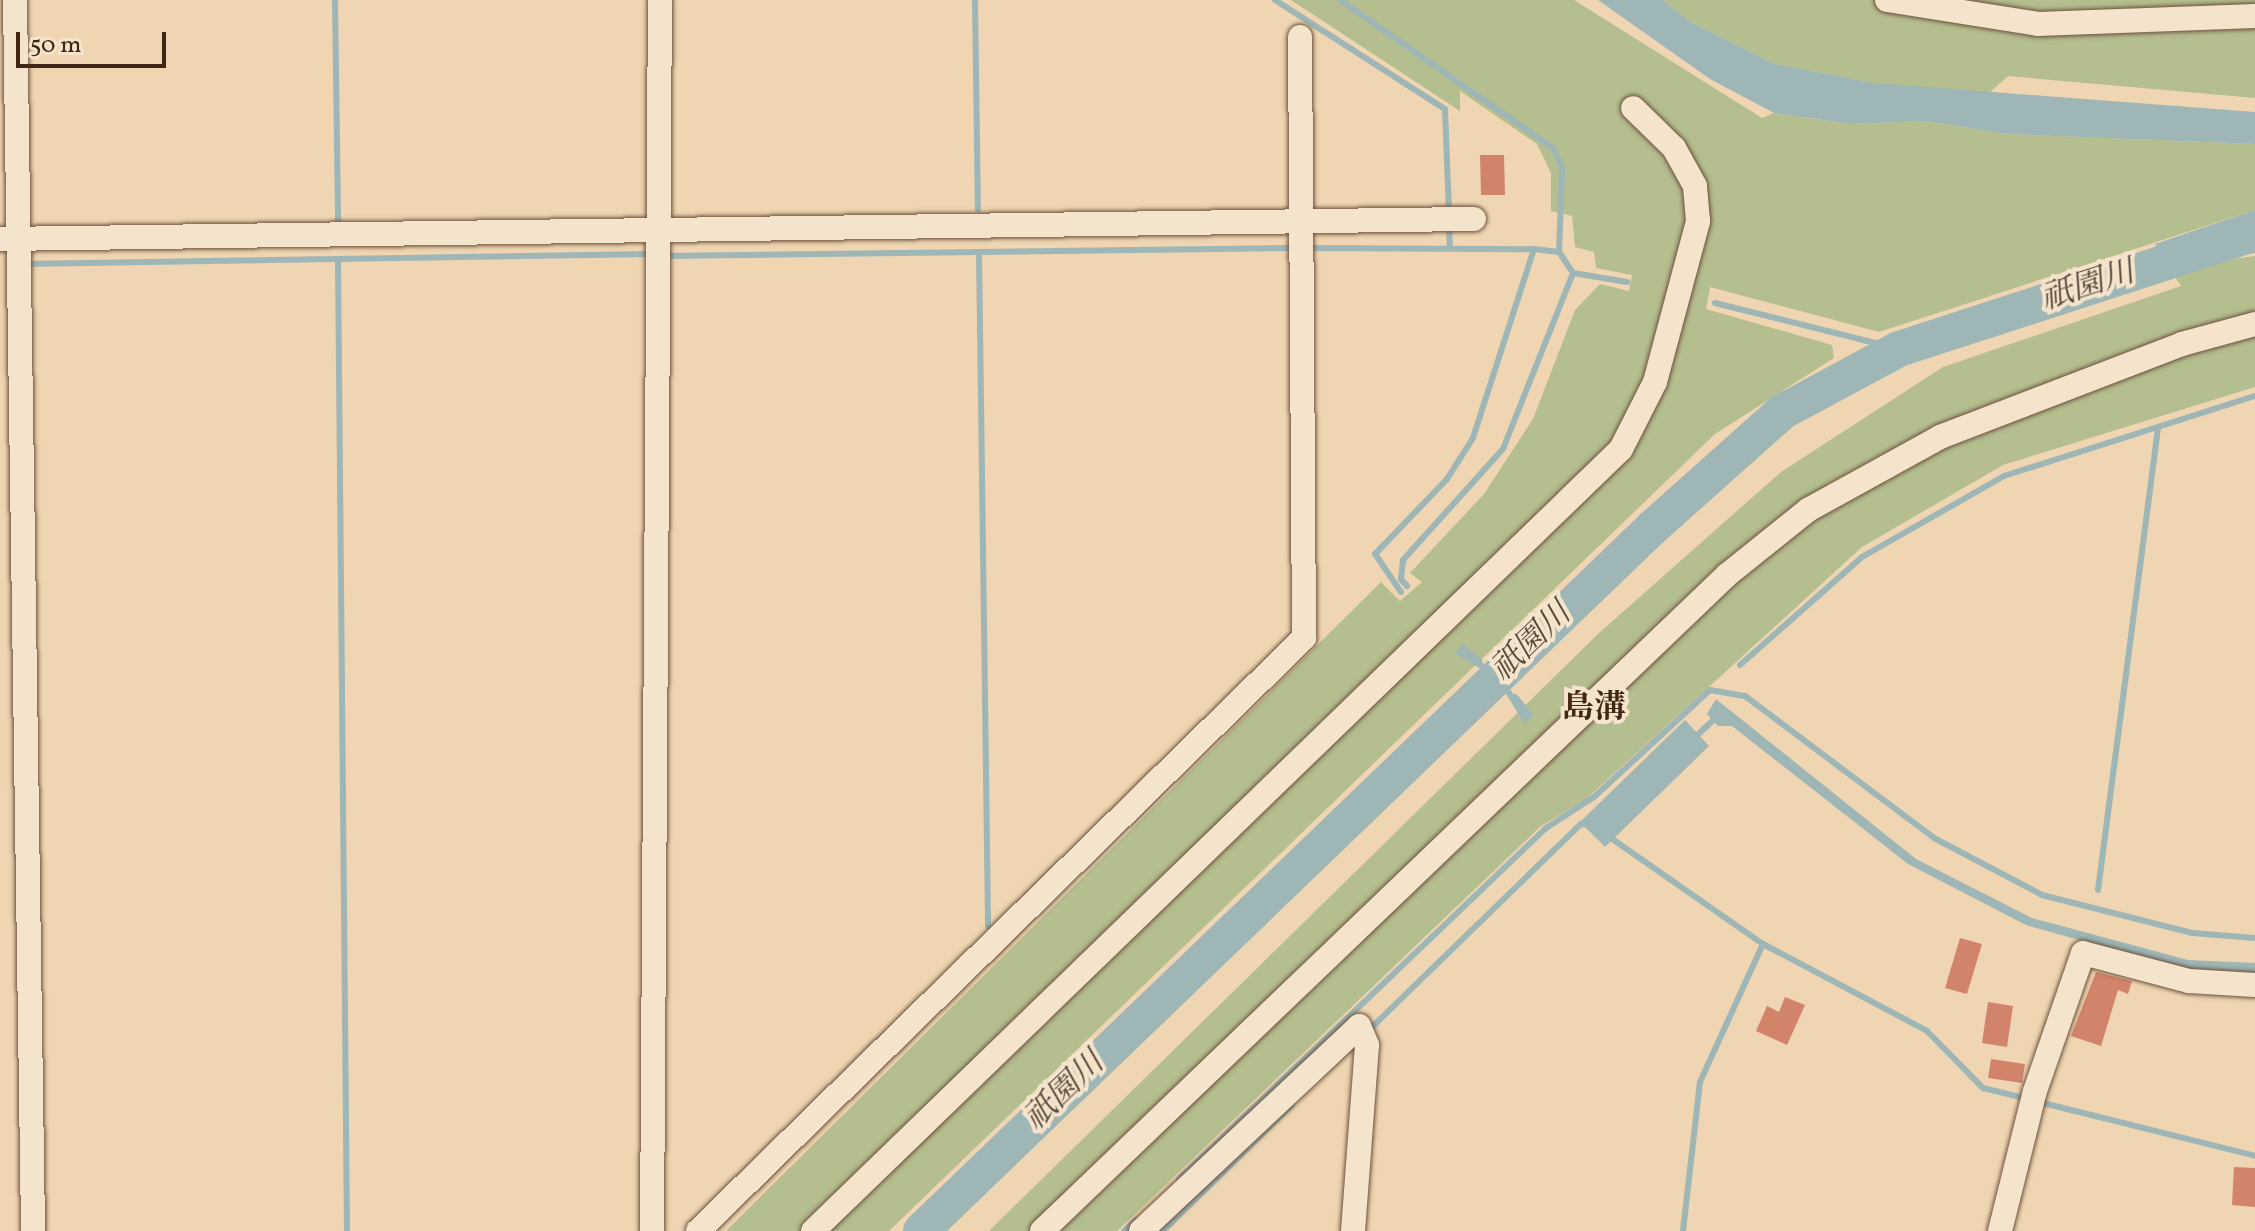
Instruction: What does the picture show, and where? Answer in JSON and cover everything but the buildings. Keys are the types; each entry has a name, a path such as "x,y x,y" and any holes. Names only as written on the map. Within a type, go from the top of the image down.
{"street":[{"path":"15,0 9,239 19,276 33,1231"},
{"path":"652,1231 660,0"},
{"path":"1887,0 2038,24 2255,16"},
{"path":"698,1231 1304,638 1300,37"},
{"path":"813,1231 1621,449 1655,382 1698,221 1695,186 1674,148 1633,108"},
{"path":"9,239 660,229 1301,224 1474,219"},
{"path":"1042,1231 1727,575 1808,510 1940,437 2182,344 2255,324"},
{"path":"2000,1231 2035,1091 2083,953 2189,981 2255,985"},
{"path":"1141,1231 1363,1036 1353,1231"}],"green space":[{"path":"1291,0 1574,0 1762,118 1774,113 1851,124 1925,121 2008,134 2255,144 2255,210 1879,332 1710,287 1706,309 1832,345 1834,358 1715,434 889,1231 726,1231 1381,582 1400,601 1422,582 1410,573 1484,494 1533,419 1575,310 1600,284 1629,291 1632,275 1596,268 1594,252 1575,247 1572,216 1551,211 1551,173 1537,144 1460,91 1460,111"},
{"path":"1663,0 2255,0 2255,98 2008,76 1988,94 1875,83 1775,64 1691,22"},
{"path":"2255,256 2255,387 2003,465 1862,547 1585,800 1541,826 1117,1231 989,1231 1599,633 1781,472 1943,367 2181,286 2169,268"}],"water":[{"path":"1598,0 1663,0 1691,22 1775,64 1875,83 2255,112 2255,144 2008,134 1925,121 1851,124 1774,113 1710,79"},
{"path":"2255,210 2255,253 2169,268 2155,244"},
{"path":"1716,699 1916,859 2032,918 2188,960 2255,963 2255,974 2189,971 2026,925 1908,864 1732,726 1718,726 1707,714"},
{"path":"1685,720 1709,746 1605,847 1580,822"}],"waterway":[{"path":"335,0 338,220"},
{"path":"975,0 978,209"},
{"path":"1275,0 1445,109 1449,212"},
{"path":"1340,0 1554,149 1562,168 1559,252 1573,273"},
{"path":"1449,224 1450,248"},
{"name":"祇園川","path":"921,1231 1652,528 1782,412 1899,349 2255,233"},
{"path":"663,256 1296,248"},
{"path":"1307,248 1534,249 1473,438 1447,479 1375,554 1401,592"},
{"path":"1534,249 1559,252"},
{"path":"979,252 988,926"},
{"path":"24,264 652,254"},
{"path":"338,260 347,1231"},
{"path":"1573,273 1627,282"},
{"path":"1407,586 1401,579 1403,560 1503,449 1573,273"},
{"path":"1715,303 1899,349"},
{"path":"1740,665 1862,557 2004,476 2255,396"},
{"path":"2098,890 2158,427"},
{"path":"1463,648 1479,661"},
{"name":"祇園川","path":"1459,653 1498,675 1525,719"},
{"path":"1179,1179 1546,828 1594,797 1710,690 1745,696 1934,838 2042,895 2192,933 2255,938"},
{"path":"1515,697 1530,715"},
{"path":"1693,739 1717,717"},
{"path":"1369,1030 1581,824 1590,825"},
{"path":"1608,836 1763,944 1927,1031 1983,1088 2028,1099"},
{"path":"1683,1231 1700,1082 1763,944"},
{"path":"2039,1102 2255,1156"},
{"path":"1163,1231 1292,1105"},
{"path":"1124,1231 1136,1220"}],"district":[{"name":"島溝","path":"1594,709"}]}
